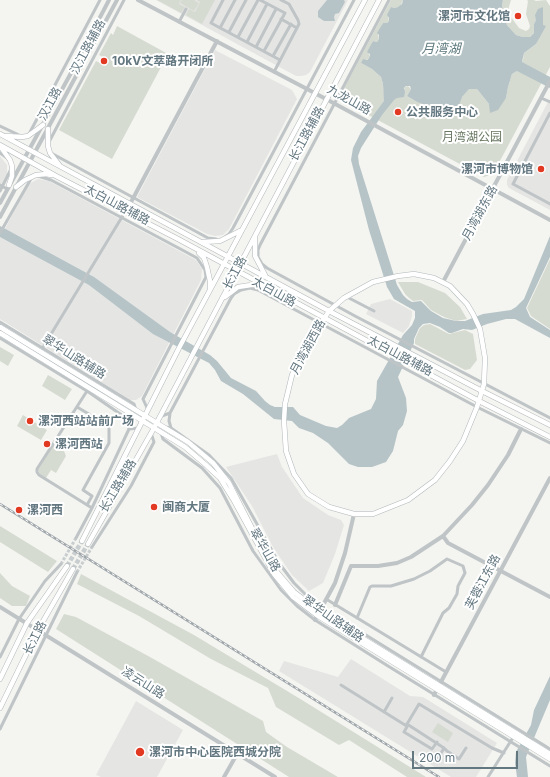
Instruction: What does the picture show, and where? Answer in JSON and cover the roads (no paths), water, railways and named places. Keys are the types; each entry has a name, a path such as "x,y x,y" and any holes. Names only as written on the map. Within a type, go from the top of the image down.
{"main road":[{"name":"长江路","path":"82,541 179,348 365,0"},
{"name":"长江路","path":"90,546 154,428 379,0"},
{"path":"1,135 11,137 28,136 43,125"},
{"path":"48,129 48,146 50,152 61,168"},
{"name":"太白山路","path":"1,135 229,256 328,311 550,425"},
{"path":"0,145 10,160 12,166 12,176 8,187"},
{"name":"太白山路","path":"0,145 479,401 550,436"},
{"path":"16,187 34,176 46,174 56,176"},
{"path":"201,242 220,241 243,229"},
{"path":"255,236 255,256 260,268 266,276"},
{"path":"197,250 204,258 207,267 210,281 210,292"},
{"path":"328,311 363,287 381,280 398,276 420,275 434,278 443,282 450,286 467,304 480,329 485,358 484,384 482,391"},
{"path":"222,299 238,287 261,285"},
{"name":"月湾湖西路","path":"328,311 305,348 292,375 285,404 284,421 286,451 294,474 308,494 329,507 354,514 373,514 408,500 435,480 463,441 482,391"},
{"name":"翠华山路","path":"0,327 42,350 188,442 213,463 229,483 260,544 276,571 294,592 319,614"},
{"name":"翠华山路","path":"0,333 160,431 185,447 206,464 220,478 274,574 293,597 550,754"},
{"name":"长江路","path":"0,679 27,623 66,566"},
{"name":"长江路","path":"0,708 38,630 75,570"},
{"name":"翠华山路","path":"537,746 550,759"}],"street":[{"name":"汉江路辅路","path":"28,136 100,0"},
{"name":"汉江路","path":"0,203 109,0"},
{"name":"汉江路","path":"0,217 117,0"},
{"name":"汉江路辅路","path":"48,146 124,0"},
{"name":"九龙山路","path":"138,0 550,219"},
{"path":"224,0 211,23 280,60"},
{"path":"220,28 235,0"},
{"path":"229,32 246,0"},
{"path":"238,37 259,0 284,13 264,51"},
{"path":"274,72 299,24 289,4 281,0"},
{"name":"长江路辅路","path":"222,239 229,234 233,228 354,0"},
{"name":"长江路辅路","path":"258,257 260,245 388,0"},
{"path":"247,42 267,4"},
{"path":"179,22 186,9"},
{"path":"256,47 276,9"},
{"path":"281,19 297,28"},
{"path":"273,56 290,24"},
{"path":"130,204 217,41"},
{"name":"月湾湖东路","path":"443,282 550,82"},
{"path":"542,98 550,102"},
{"path":"550,113 513,184 550,204"},
{"path":"0,126 22,137"},
{"name":"太白山路辅路","path":"50,152 208,238 214,240 222,239"},
{"path":"0,153 10,160"},
{"path":"0,191 1,186 12,166"},
{"path":"0,233 27,183 34,176"},
{"name":"太白山路辅路","path":"34,176 51,180 197,258 205,270 206,277 142,399"},
{"path":"1,186 8,187"},
{"path":"42,350 125,212"},
{"name":"太白山路辅路","path":"258,257 266,268 550,418"},
{"name":"太白山路辅路","path":"170,413 231,298 234,294 241,290 250,288 258,290 402,368 550,444"},
{"path":"347,297 374,311"},
{"name":"翠华山路辅路","path":"0,322 42,350 134,404"},
{"name":"翠华山路辅路","path":"0,338 86,391 126,418"},
{"path":"86,391 37,468 37,472 39,475 92,508"},
{"path":"136,410 134,404 142,399 148,410"},
{"path":"77,407 109,426 109,443 83,490 92,496 87,505"},
{"path":"159,417 170,413 169,421 171,428"},
{"path":"132,415 126,418 129,429 139,428"},
{"name":"翠华山路辅路","path":"164,427 171,428 210,455 231,478 279,563 294,583 310,600 319,614 434,695 550,766"},
{"name":"长江路辅路","path":"76,538 92,508 129,429"},
{"path":"335,605 351,566 378,566 397,563 443,536 488,485 508,455 521,429"},
{"path":"151,433 154,442 163,439 160,431"},
{"name":"翠华山路辅路","path":"163,439 202,468 220,488 253,551 268,574 297,606 319,614 537,746 550,750"},
{"name":"长江路辅路","path":"90,546 131,486 154,442"},
{"name":"芙蓉江东路","path":"434,695 550,478"},
{"path":"319,614 335,583 345,553 354,514"},
{"path":"443,536 448,543 550,596"},
{"path":"357,618 370,587 372,586 391,586 414,579 430,571 447,559 463,566 465,572 456,594 449,608 443,613 421,656"},
{"path":"0,657 19,619 45,581 61,564"},
{"path":"0,729 46,635 75,570"},
{"path":"326,599 446,672"},
{"name":"凌云山路","path":"0,607 275,777"},
{"path":"341,685 405,725 407,724 437,742 459,759 466,748"},
{"path":"384,712 392,698"},
{"path":"437,742 432,749 404,732 419,704 492,748 504,753"},
{"path":"488,777 516,733"},
{"path":"437,760 444,748"},
{"path":"224,777 237,754"}],"water":[{"path":"327,0 344,0 345,2 339,13 335,14 335,21 324,21 318,17 318,11"},
{"name":"月湾湖","path":"403,0 503,0 502,5 507,25 516,35 523,37 530,37 534,33 534,24 536,20 535,15 538,9 543,7 543,25 546,26 536,44 524,53 522,62 550,77 550,88 517,71 512,74 506,98 498,110 490,113 489,104 477,89 469,89 462,97 457,111 443,110 443,107 439,104 438,106 426,105 417,102 407,96 411,89 410,86 406,86 404,88 404,97 394,100 382,115 361,148 358,156 359,164 397,285 407,299 412,302 421,301 431,311 443,318 456,321 465,321 483,314 511,310 516,307 524,299 550,236 550,257 526,308 530,317 550,330 550,338 515,319 506,319 472,330 463,329 452,333 449,333 430,323 423,324 419,328 414,339 414,343 398,377 406,398 407,411 403,425 398,431 393,451 386,462 372,467 358,467 349,464 328,443 313,433 299,428 292,421 274,419 243,394 221,381 209,363 153,334 89,285 0,237 0,226 94,277 170,332 210,355 231,378 256,391 270,405 275,407 293,407 300,415 326,426 337,428 349,418 371,409 376,399 377,381 403,335 412,325 415,318 415,311 394,299 387,287 369,230 351,160 353,148 361,132 384,101 381,77 372,69 361,63 363,59 367,60 369,58 370,54 367,52 373,41 377,42 379,39 379,35 377,33 383,23 387,23 389,21 387,15 391,7 398,7 402,4"},
{"path":"550,676 550,700 526,757 528,777 517,777 515,763 516,752 531,725 534,710"}],"tunnel":[{"path":"61,564 76,538"},
{"path":"67,566 82,541"},
{"path":"73,569 88,544"},
{"path":"77,572 92,547"}],"railway":[{"path":"0,504 439,777"}],"place":[{"name":"漯河市文化馆","path":"518,16"},
{"name":"10kV文萃路开闭所","path":"104,61"},
{"name":"公共服务中心","path":"398,112"},
{"name":"漯河市博物馆","path":"541,169"},
{"name":"漯河西站站前广场","path":"30,421"},
{"name":"漯河西站","path":"47,444"},
{"name":"闽商大厦","path":"154,507"},
{"name":"漯河西","path":"19,510"},
{"name":"漯河市中心医院西城分院","path":"140,752"}],"park label":[{"name":"月湾湖公园","path":"472,137"}]}
